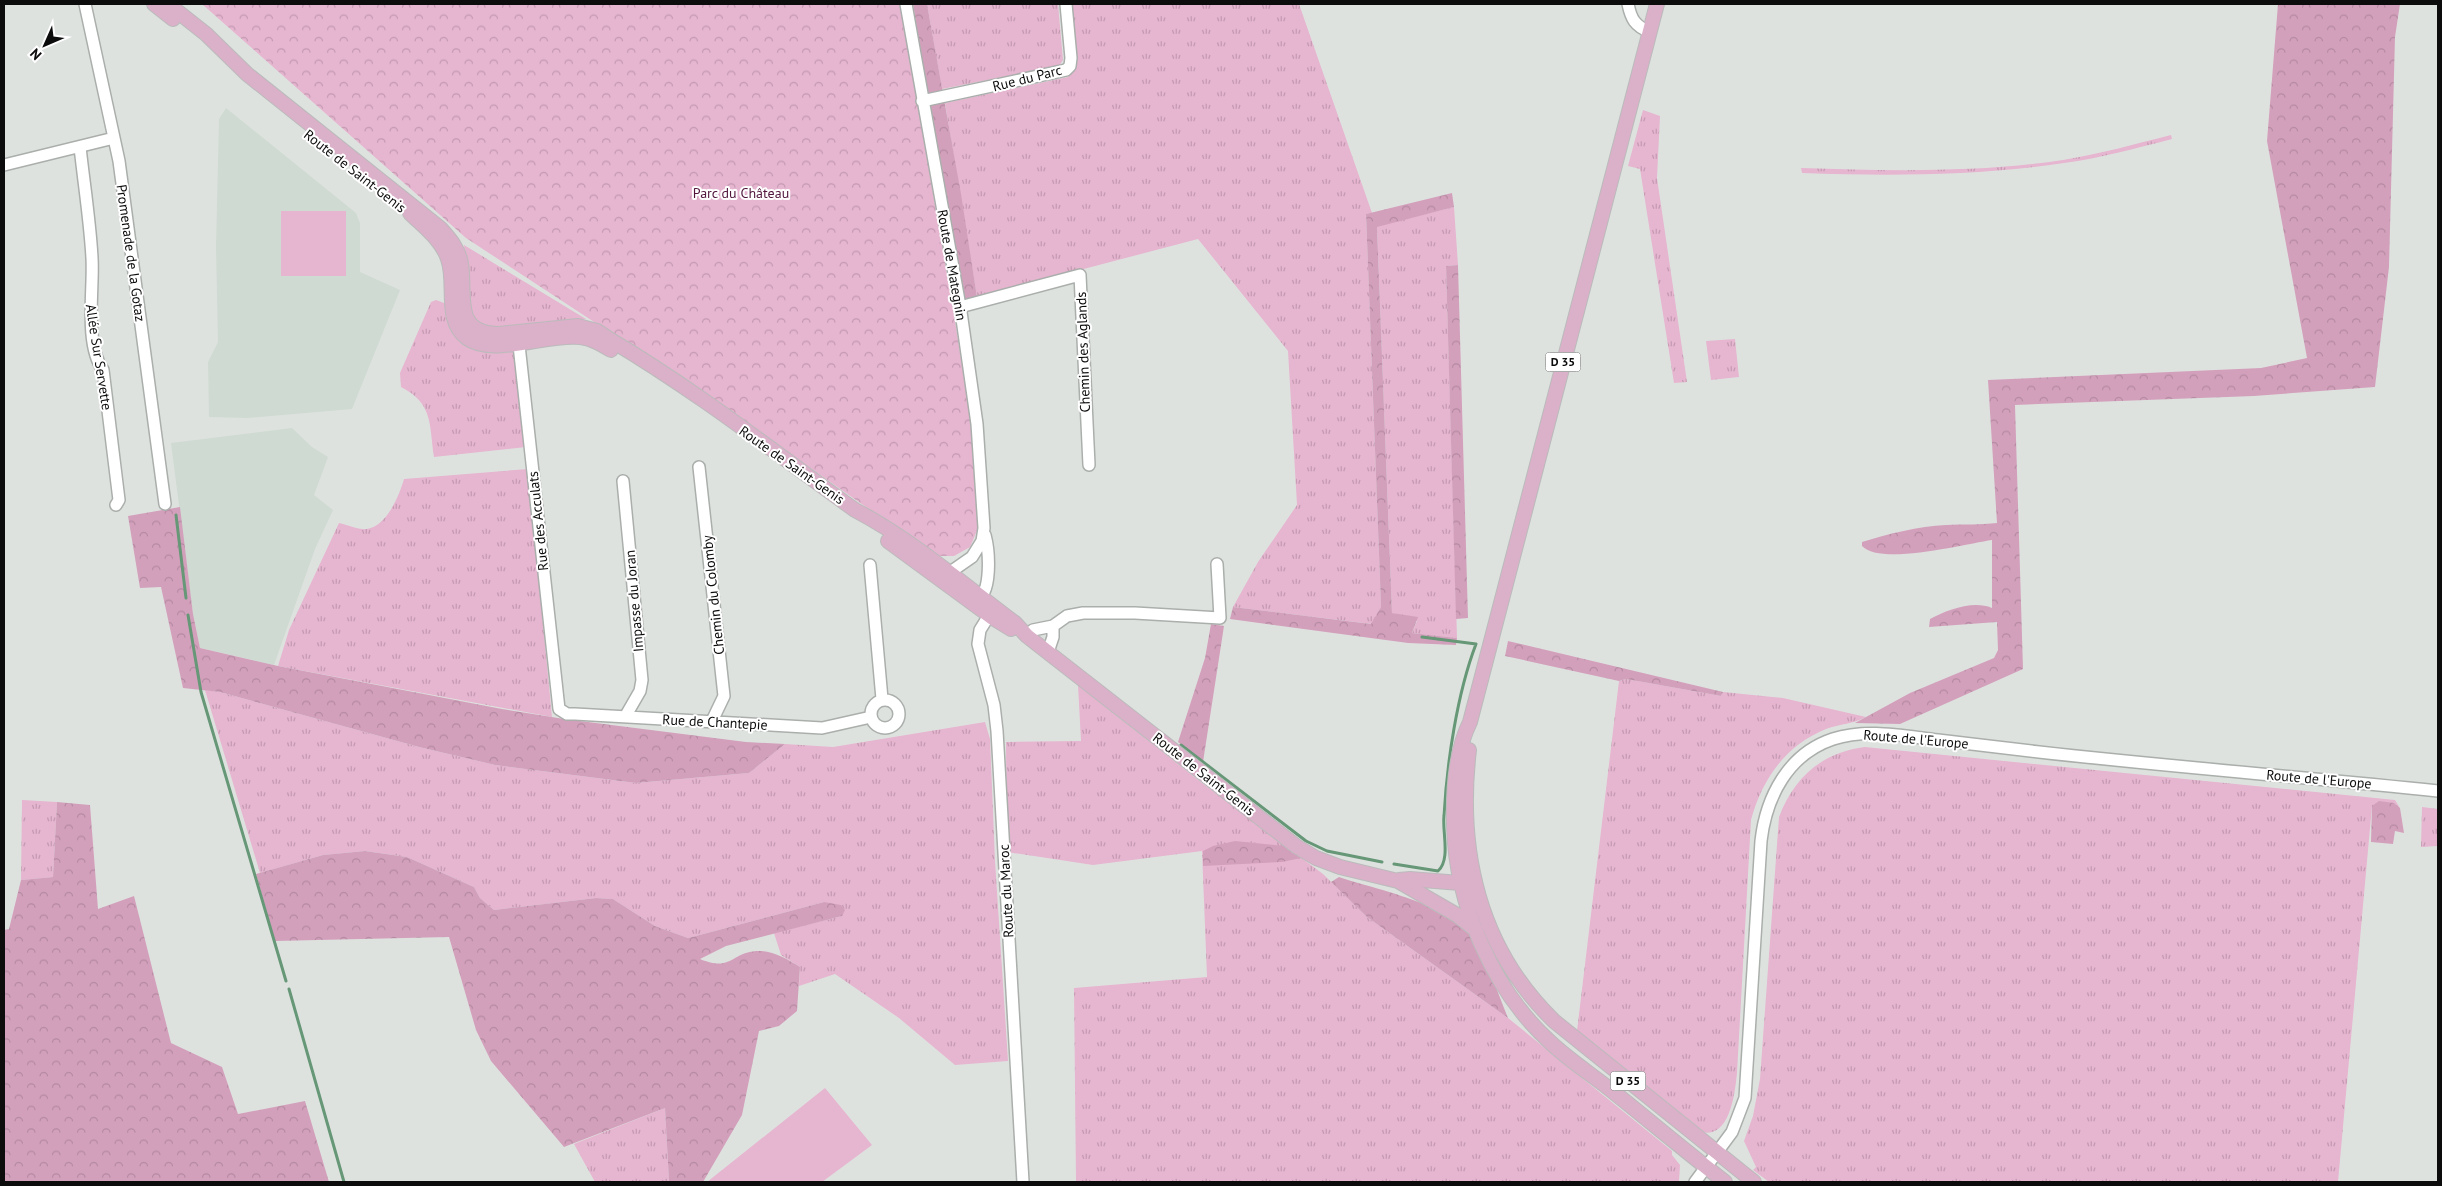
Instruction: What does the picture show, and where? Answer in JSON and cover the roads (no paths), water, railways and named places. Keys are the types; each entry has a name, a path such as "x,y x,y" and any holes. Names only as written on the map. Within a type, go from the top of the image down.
{"main road":[{"name":"Route de Saint-Genis","path":"154,4 204,44 249,87 380,186 436,238 448,259 453,312 461,333 479,344 518,338 570,337 589,339 711,413 730,421 854,510 874,520 991,611 1016,623 1027,636 1306,852 1340,867 1398,881 1443,906 1476,930"},
{"name":"Route de Saint-Genis","path":"168,4 206,34 247,74 440,228 458,252 461,263 463,308 469,323 475,329 488,334 518,338"},
{"name":"D 35","path":"1657,4 1470,722 1462,737 1454,799 1454,836 1460,883 1476,930 1510,995 1548,1041 1725,1182"},
{"name":"D 35","path":"1470,722 1471,738 1466,800 1469,842 1476,892 1500,950 1511,970 1540,1007 1580,1043 1754,1182"},
{"name":"Route de Saint-Genis","path":"1398,881 1410,879 1460,883"},
{"path":"1443,906 1456,908 1467,904 1476,892 1460,883"}],"street":[{"name":"Promenade de la Gotaz","path":"85,4 114,138 164,504"},
{"name":"Route de Mategnin","path":"906,4 960,307 977,424 988,571 976,599"},
{"name":"Rue du Parc","path":"922,101 1066,70 1070,66 1071,58 1066,4"},
{"path":"1628,4 1633,21 1650,32"},
{"path":"4,165 114,138"},
{"name":"Allée Sur Servette","path":"80,147 92,260 90,306 97,362 103,370 119,500 116,505"},
{"name":"Chemin des Aglands","path":"960,307 1080,274 1089,464"},
{"name":"Rue des Acculats","path":"518,338 559,709"},
{"name":"Chemin du Colomby","path":"699,467 724,696 712,721"},
{"name":"Impasse du Joran","path":"623,481 642,680 640,691 625,717"},
{"name":"Route de Mategnin","path":"949,580 976,553 982,541 984,528"},
{"path":"1027,636 1040,628 1053,626 1068,616 1083,613 1135,613 1220,618 1217,564"},
{"path":"870,565 882,699"},
{"name":"Route du Maroc","path":"991,611 980,630 978,644 994,705 997,731 1023,1182"},
{"path":"1048,652 1053,637 1053,626"},
{"path":"882,699 897,705 900,714 896,723 883,728 874,723 871,717 874,704 882,699"},
{"name":"Rue de Chantepie","path":"559,709 567,714 822,728 871,717"},
{"name":"Route de l'Europe","path":"1695,1182 1732,1132 1745,1098 1761,841 1765,815 1772,794 1788,770 1804,755 1822,744 1850,734 1883,733 2059,754 2438,791"}],"waterway":[{"path":"176,515 186,598"},
{"path":"188,615 201,692 286,981"},
{"path":"1394,864 1438,871 1442,866 1445,853 1444,816 1450,751 1463,684 1476,644 1422,637"},
{"path":"1181,745 1306,841 1327,851 1382,862"},
{"path":"289,989 344,1182"}],"park label":[{"name":"Parc du Château","path":"741,193"}]}
